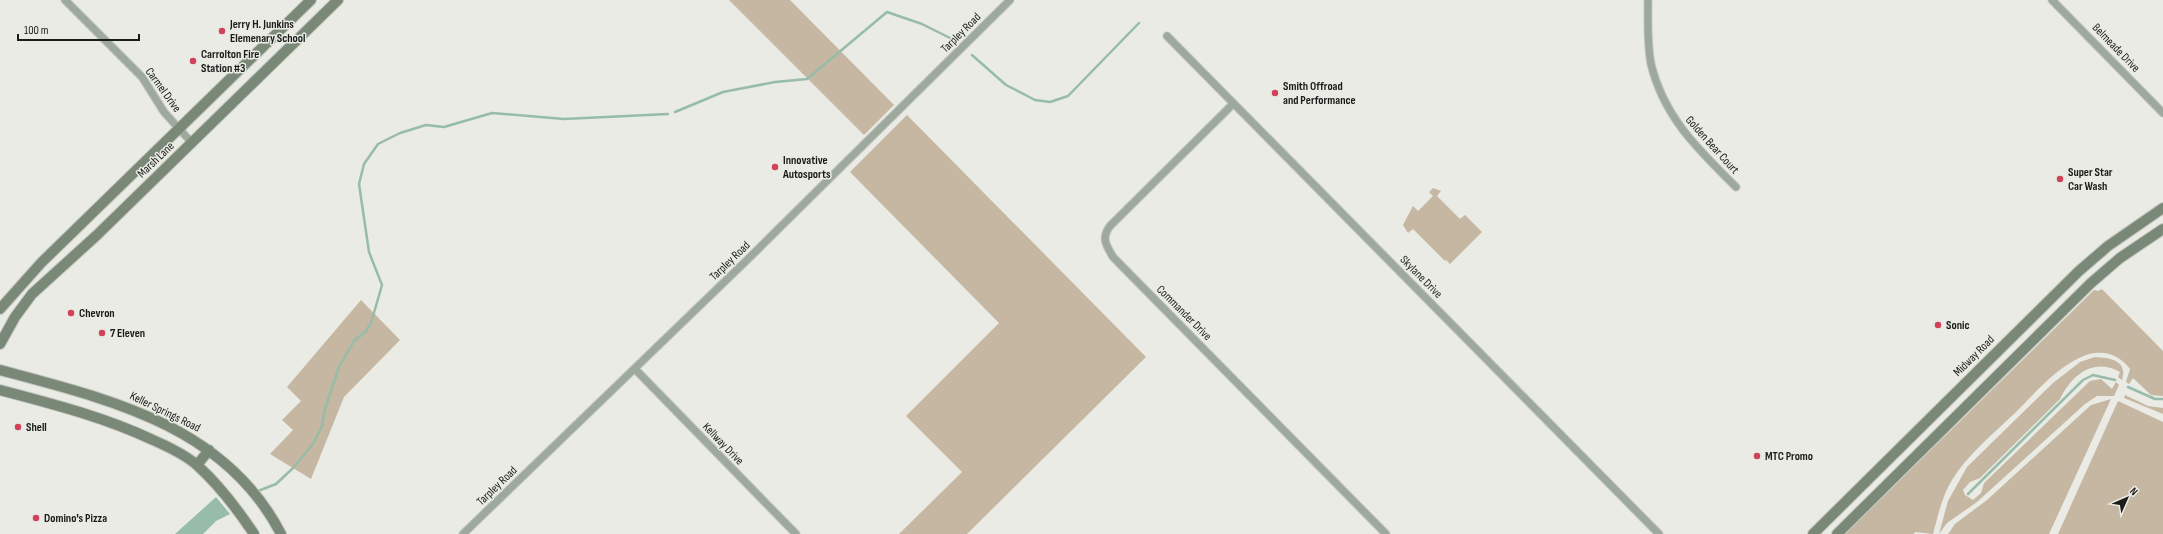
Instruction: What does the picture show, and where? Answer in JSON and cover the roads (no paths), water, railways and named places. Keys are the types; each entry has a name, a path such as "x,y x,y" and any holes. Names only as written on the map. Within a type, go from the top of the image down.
{"main road":[{"name":"Marsh Lane","path":"0,309 41,263 311,0"},
{"name":"Marsh Lane","path":"0,344 15,317 32,294 97,235 337,0"},
{"name":"Midway Road","path":"1813,534 2093,259 2129,230 2163,208"},
{"path":"1837,534 2011,362 2120,258 2163,229"},
{"path":"2093,259 2104,273"},
{"path":"1999,350 2011,362"},
{"name":"Keller Springs Road","path":"0,370 106,399 147,415 177,430 210,450 244,481 270,514 281,534"},
{"path":"0,390 80,411 113,422 174,450 198,465 238,509 254,534"},
{"path":"1941,407 1953,419"},
{"path":"198,465 210,450"},
{"path":"1857,491 1869,502"}],"street":[{"name":"Carmel Drive","path":"65,0 142,77 164,112 192,143"},
{"name":"Tarpley Road","path":"463,534 634,369 1010,0"},
{"name":"Golden Bear Court","path":"1648,0 1651,64 1661,95 1671,116 1684,133 1736,188"},
{"name":"Belmeade Drive","path":"2052,0 2163,113"},
{"name":"Skylane Drive","path":"1167,36 1659,534"},
{"name":"Commander Drive","path":"1233,104 1110,226 1104,234 1105,243 1113,257 1386,534"},
{"name":"Kellway Drive","path":"634,369 796,534"}],"waterway":[{"path":"675,112 723,92 775,82 807,79 887,12 922,24 950,38"},
{"path":"972,55 1006,85 1035,100 1050,102 1068,96 1139,23"},
{"path":"258,491 276,484 292,469 313,444 322,426 325,409 339,367 354,341 366,331 371,323 382,285 369,252 359,184 364,164 378,144 400,133 426,125 444,127 492,113 564,119 668,114"},
{"path":"1968,494 2083,380 2093,375 2115,380"},
{"path":"2128,387 2155,399 2163,399"}],"place":[{"name":"Jerry H. Junkins Elemenary School","path":"222,31"},
{"name":"Carrolton Fire Station #3","path":"193,61"},
{"name":"Smith Offroad and Performance","path":"1275,93"},
{"name":"Innovative Autosports","path":"775,167"},
{"name":"Super Star Car Wash","path":"2060,179"},
{"name":"Chevron","path":"71,313"},
{"name":"Sonic","path":"1938,325"},
{"name":"7 Eleven","path":"102,333"},
{"name":"Shell","path":"18,427"},
{"name":"MTC Promo","path":"1757,456"},
{"name":"Domino's Pizza","path":"36,518"}]}
